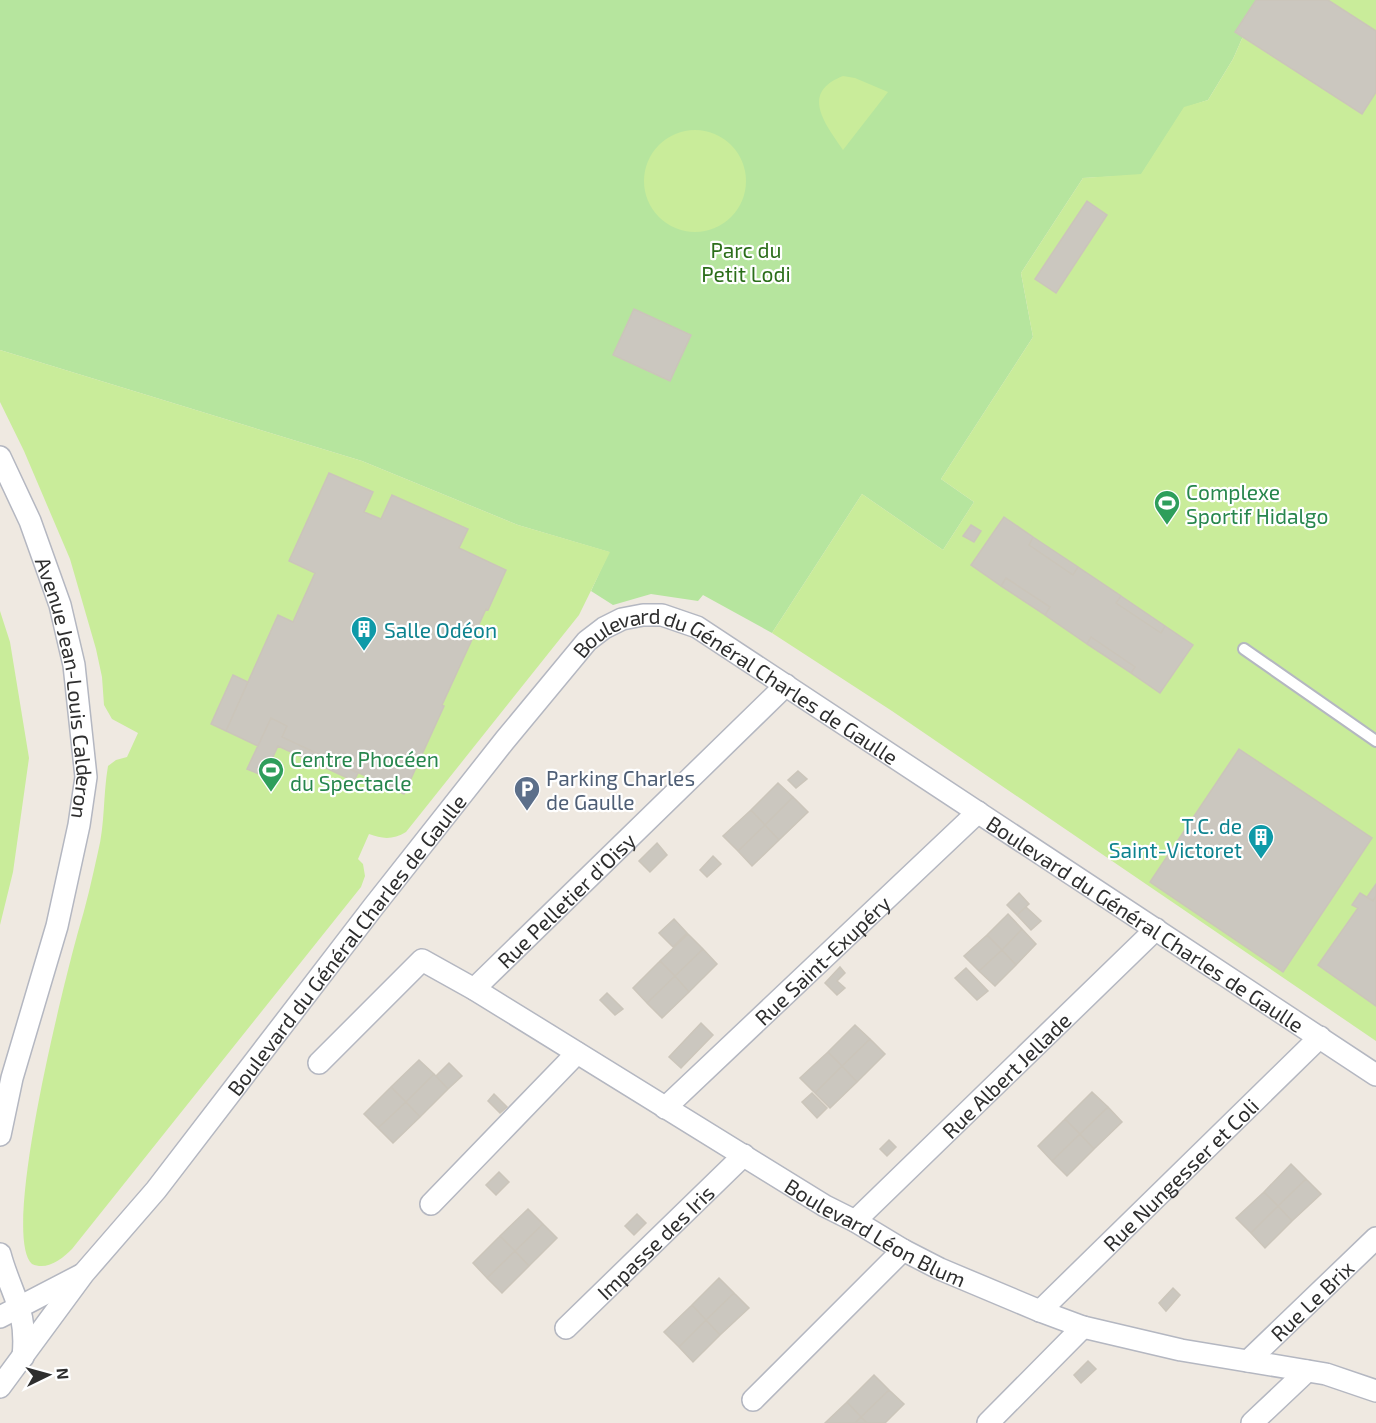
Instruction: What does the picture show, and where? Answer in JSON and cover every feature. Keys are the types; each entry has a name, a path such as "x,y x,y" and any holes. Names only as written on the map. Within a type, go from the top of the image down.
{"street":[{"name":"Avenue Jean-Louis Calderon","path":"0,457 30,521 60,605 74,665 86,777 79,825 57,926 12,1078 0,1135"},
{"name":"Boulevard du Général Charles de Gaulle","path":"0,1387 13,1362 84,1273 156,1190 505,740 587,641 604,628 622,619 643,615 662,615 697,627 1376,1075"},
{"name":"Rue Pelletier d'Oisy","path":"474,989 786,685"},
{"name":"Rue Saint-Exupéry","path":"665,1108 978,812"},
{"name":"Rue Albert Jellade","path":"855,1221 1156,929"},
{"name":"Boulevard Léon Blum","path":"319,1063 422,960 474,989 825,1206 940,1269 1040,1311 1083,1326 1181,1350 1326,1374 1376,1390"},
{"name":"Rue Nungesser et Coli","path":"1040,1311 1320,1037"},
{"path":"431,1204 577,1053"},
{"name":"Impasse des Iris","path":"566,1328 744,1155"},
{"name":"Rue Le Brix","path":"1248,1361 1376,1238"},
{"path":"753,1400 903,1250"},
{"path":"0,1254 20,1306 25,1337 13,1362"},
{"path":"0,1317 84,1273"},
{"path":"988,1423 1083,1326"},
{"path":"1252,1423 1307,1371"}],"lane":[{"path":"1244,649 1376,741"}],"green space":[{"name":"Parc du Petit Lodi","path":"0,0 1259,0 1233,59 1208,100 1184,108 1141,175 1083,178 1021,273 1033,337 941,479 974,502 943,550 862,494 772,633 703,595 698,601 651,594 613,605 591,591 609,552 518,525 362,461 0,350"},
{"name":"Complexe Sportif Hidalgo","path":"1259,0 1376,0 1376,1041 892,711 772,633 862,494 943,550 974,502 941,479 1033,337 1021,273 1083,178 1141,174 1184,107 1208,100 1233,59"},
{"path":"843,76 855,78 888,92 843,150 824,120 819,100 822,91 830,83"},
{"path":"695,130 714,134 731,145 742,162 746,181 742,200 731,217 714,228 695,232 676,228 659,217 648,200 644,181 648,162 659,145 676,134"},
{"name":"Centre Phocéen du Spectacle","path":"0,350 362,461 518,525 610,552 579,615 406,832 388,838 369,834 358,859 363,864 365,876 361,887 72,1249 59,1260 43,1266 32,1264 24,1243 24,1207 38,1106 60,1001 100,841 108,766 116,760 127,757 138,733 112,719 104,705 102,677 96,649 70,559 24,451 0,402"},
{"path":"0,611 10,642 29,758 13,872 0,925"}],"building":[{"path":"1256,0 1328,0 1376,31 1376,92 1362,114 1235,32"},
{"path":"1087,201 1107,215 1056,293 1035,279"},
{"path":"634,309 691,335 670,381 613,355"},
{"name":"Salle Odéon","path":"329,473 373,492 364,512 381,519 392,495 468,529 459,548 506,570 442,705 444,706 404,794 282,737 287,726 271,718 258,746 226,731 278,615 293,622 315,573 289,561"},
{"path":"1004,517 1033,537 1029,545 1073,575 1078,567 1121,596 1116,603 1161,633 1165,626 1193,645 1160,693 1131,673 1135,667 1091,637 1087,644 1045,615 1050,607 1006,578 1001,586 971,565"},
{"path":"971,525 981,531 974,542 963,536"},
{"path":"1033,537 1078,567 1073,575 1029,545"},
{"path":"1006,578 1050,607 1045,615 1001,586"},
{"path":"1121,596 1165,626 1161,633 1116,603"},
{"path":"1091,637 1135,667 1131,673 1087,644"},
{"path":"233,675 248,682 226,731 211,724"},
{"path":"271,718 287,726 282,737 358,773 354,781 278,746 264,776 247,769"},
{"name":"T.C. de Saint-Victoret","path":"1239,749 1372,838 1283,972 1150,882"},
{"path":"798,771 807,779 796,788 788,780"},
{"path":"778,783 793,797 765,825 751,810"},
{"path":"793,797 808,812 779,840 765,825"},
{"path":"751,810 765,825 738,851 723,836"},
{"path":"765,825 779,840 752,866 738,851"},
{"path":"657,843 667,855 650,872 639,861"},
{"path":"713,856 721,864 707,877 700,870"},
{"path":"1376,884 1376,896 1373,901 1367,897"},
{"path":"1019,893 1029,904 1017,915 1007,905"},
{"path":"1360,893 1373,901 1376,896 1376,1006 1318,965 1358,908 1352,905"},
{"path":"1026,907 1041,921 1031,930 1017,915"},
{"path":"1008,914 1022,929 1002,950 987,935"},
{"path":"674,919 687,933 673,947 659,933"},
{"path":"1022,929 1036,944 1016,965 1002,950"},
{"path":"688,934 703,949 675,976 660,961"},
{"path":"987,935 1002,950 979,971 964,956"},
{"path":"703,949 717,964 689,992 675,976"},
{"path":"1002,950 1016,965 995,986 979,971"},
{"path":"660,961 675,976 647,1003 633,988"},
{"path":"840,967 845,973 837,981 845,988 837,995 825,983"},
{"path":"966,968 988,991 977,1000 955,978"},
{"path":"675,976 689,992 662,1018 647,1003"},
{"path":"607,993 623,1009 615,1015 600,1000"},
{"path":"701,1023 713,1035 681,1068 669,1057"},
{"path":"855,1025 870,1039 842,1066 828,1052"},
{"path":"870,1039 885,1054 857,1082 842,1066"},
{"path":"828,1052 842,1066 815,1093 800,1078"},
{"path":"419,1060 434,1074 406,1102 391,1087"},
{"path":"449,1063 462,1076 448,1089 436,1076"},
{"path":"842,1066 857,1082 830,1108 815,1093"},
{"path":"434,1074 448,1089 420,1117 406,1102"},
{"path":"391,1087 406,1102 378,1128 364,1114"},
{"path":"1092,1092 1108,1107 1080,1134 1065,1119"},
{"path":"812,1093 827,1108 817,1118 802,1102"},
{"path":"494,1094 507,1107 500,1113 488,1101"},
{"path":"406,1102 420,1117 393,1143 378,1128"},
{"path":"1108,1107 1122,1122 1094,1149 1080,1134"},
{"path":"1065,1119 1080,1134 1052,1161 1038,1146"},
{"path":"1080,1134 1094,1149 1067,1176 1052,1161"},
{"path":"889,1140 896,1147 887,1156 880,1149"},
{"path":"1291,1164 1306,1179 1278,1206 1264,1192"},
{"path":"499,1172 509,1182 496,1195 486,1185"},
{"path":"1306,1179 1321,1194 1292,1221 1278,1206"},
{"path":"1264,1192 1278,1206 1251,1233 1236,1218"},
{"path":"1278,1206 1292,1221 1265,1248 1251,1233"},
{"path":"528,1209 543,1224 515,1251 500,1236"},
{"path":"637,1214 646,1223 634,1235 625,1226"},
{"path":"543,1224 557,1238 529,1266 515,1251"},
{"path":"500,1236 515,1251 487,1278 473,1263"},
{"path":"515,1251 529,1266 502,1293 487,1278"},
{"path":"719,1278 734,1293 706,1320 692,1305"},
{"path":"1173,1288 1180,1295 1166,1311 1159,1303"},
{"path":"734,1293 749,1308 720,1335 706,1320"},
{"path":"692,1305 706,1320 679,1347 664,1332"},
{"path":"706,1320 720,1335 693,1362 679,1347"},
{"path":"1088,1361 1096,1369 1081,1383 1074,1375"},
{"path":"874,1375 889,1390 861,1417 847,1402"},
{"path":"889,1390 904,1404 885,1423 867,1423 861,1417"},
{"path":"847,1402 861,1417 855,1423 825,1423"},
{"path":"861,1417 867,1423 855,1423"}],"place":[{"name":"Complexe Sportif Hidalgo","path":"1167,526"},
{"name":"Salle Odéon","path":"364,652"},
{"name":"Centre Phocéen du Spectacle","path":"271,793"},
{"name":"Parking Charles de Gaulle","path":"527,812"},
{"name":"T.C. de Saint-Victoret","path":"1261,860"}]}
